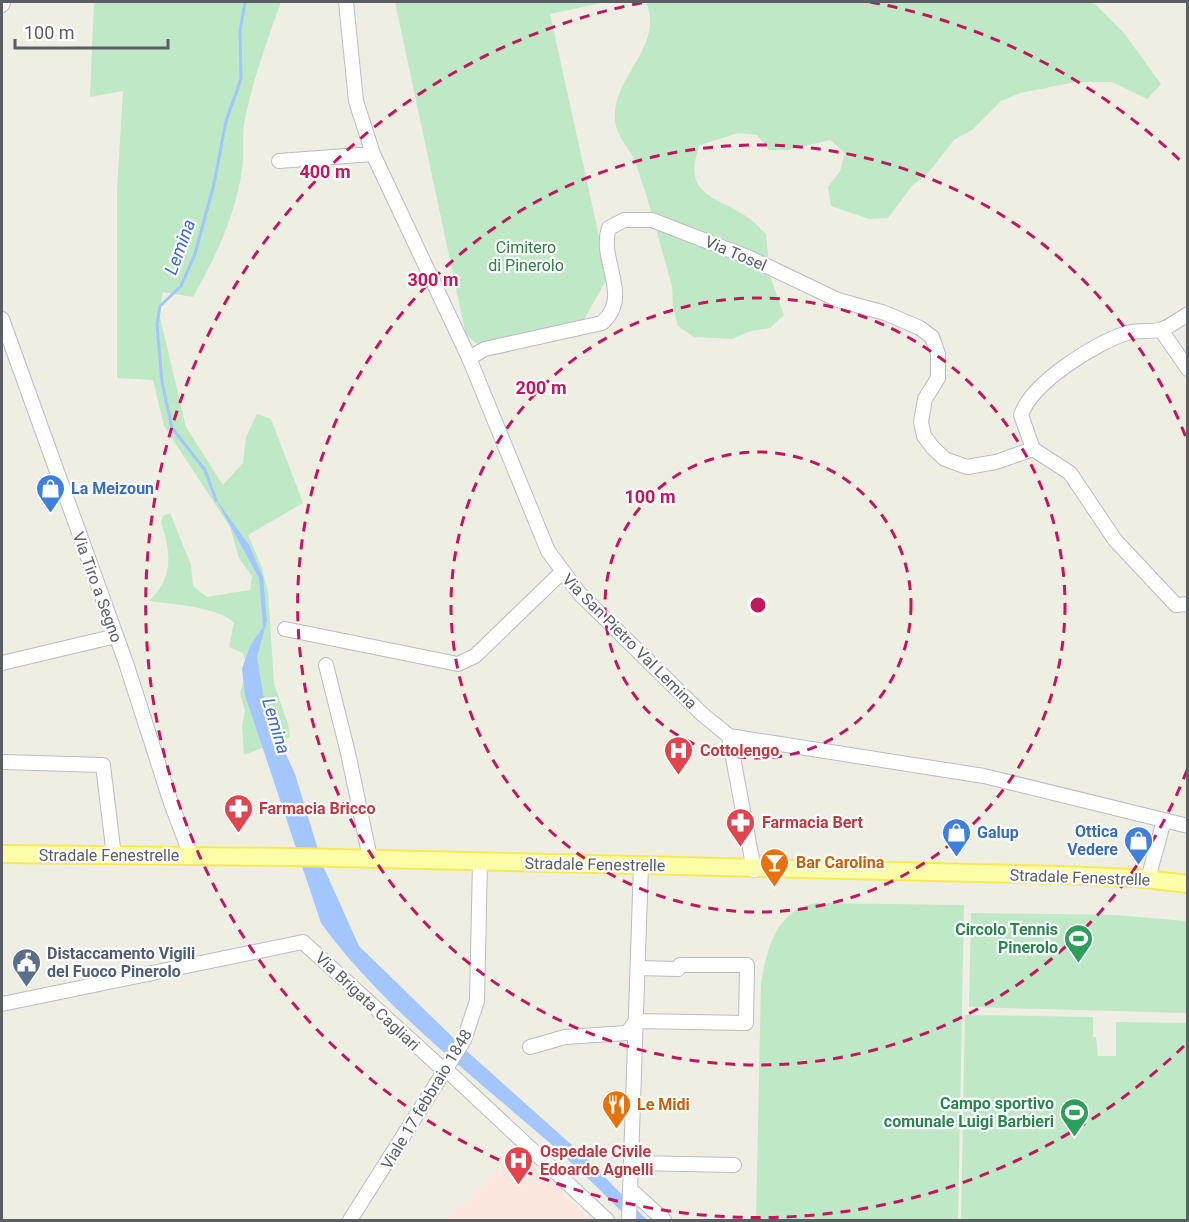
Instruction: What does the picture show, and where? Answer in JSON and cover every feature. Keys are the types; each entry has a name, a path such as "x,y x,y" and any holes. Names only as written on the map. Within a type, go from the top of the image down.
{"main road":[{"name":"Stradale Fenestrelle","path":"2,854 370,858 1148,879 1188,884"}],"street":[{"name":"Via San Pietro Val Lemina","path":"346,2 357,101 373,154 469,358 536,526 562,572 628,642 702,714 729,736"},
{"path":"279,160 373,154"},
{"name":"Via Tosel","path":"469,358 485,349 602,323 609,317 616,289 607,241 609,228 624,220 652,220 750,258 838,300 885,313 920,328 932,338 938,354 938,378 925,399 921,422 924,436 945,459 967,467 996,462 1033,448"},
{"path":"1188,314 1161,330 1133,332 1112,339 1056,373 1027,402 1021,415 1033,448 1070,473 1115,540 1153,582 1176,605 1188,604"},
{"name":"Via Tiro a Segno","path":"2,319 116,636 171,803 191,856"},
{"path":"1161,330 1188,369"},
{"path":"285,629 458,664 475,656 562,572"},
{"path":"2,663 116,636"},
{"path":"326,665 348,753 370,858"},
{"path":"754,870 729,736 964,772 1188,826"},
{"path":"2,762 103,765 114,856"},
{"path":"1148,879 1164,820"},
{"name":"Viale 17 febbraio 1848","path":"350,1221 464,1040 477,1001 480,862"},
{"path":"629,1221 633,1162 641,865"},
{"name":"Via Brigata Cagliari","path":"2,1004 303,942 448,1067 607,1221"},
{"path":"636,1021 746,1023 747,965 680,964 678,969 638,968"},
{"path":"530,1047 565,1037 627,1033 636,1021"},
{"path":"633,1162 734,1165"},
{"path":"631,1195 664,1221"}],"shaded area":[{"name":"Ospedale Civile Edoardo Agnelli","path":"521,1149 589,1220 446,1220"}],"green space":[{"path":"94,2 281,2 248,104 239,187 224,236 193,297 163,292 159,313 186,427 223,485 243,463 246,437 257,414 271,419 303,503 248,535 261,565 268,592 274,684 288,724 290,737 244,755 242,726 245,711 240,693 247,669 243,653 229,647 234,623 218,613 207,610 149,601 163,583 166,574 168,554 161,522 163,516 170,513 191,565 193,586 207,597 250,590 252,576 239,558 230,527 164,426 153,380 117,378 117,190 123,91 90,97"},
{"name":"Cimitero di Pinerolo","path":"395,2 606,2 550,14 608,277 582,323 477,344 466,335"},
{"path":"646,2 1089,2 1095,4 1124,33 1161,84 1147,99 1112,82 1076,82 1020,93 1001,101 972,130 954,140 929,172 912,186 888,218 869,219 831,206 828,187 840,171 845,153 830,140 788,150 769,150 757,135 738,133 700,145 695,162 698,185 714,199 749,218 766,234 770,276 784,315 770,328 751,331 732,339 694,337 678,326 673,306 672,286 645,192 633,158 616,126 615,109 619,94 643,50 648,35 650,19"},
{"path":"817,903 964,905 958,1220 756,1220 763,971 770,945 783,922 792,913"},
{"name":"Circolo Tennis Pinerolo","path":"971,913 1116,915 1187,921 1187,1013 969,1007"},
{"name":"Campo sportivo comunale Luigi Barbieri","path":"965,1015 1093,1017 1093,1037 1096,1037 1098,1056 1116,1056 1116,1022 1187,1023 1187,1220 961,1220"}],"water":[{"path":"215,498 249,545 263,577 267,621 257,657 266,711 295,774 323,866 359,946 470,1054 583,1155 647,1220 630,1220 561,1153 395,1008 344,953 321,923 245,695 242,669 250,646 263,627 259,578"}],"waterway":[{"name":"Lemina","path":"216,500 205,470 172,428 162,382 157,325 160,306 181,286 195,254 214,184 226,121 241,79 240,31 245,2"}],"place":[{"name":"La Meizoun","path":"50,514"},
{"name":"Cottolengo","path":"679,776"},
{"name":"Farmacia Bricco","path":"238,834"},
{"name":"Farmacia Bert","path":"741,848"},
{"name":"Galup","path":"956,858"},
{"name":"Ottica Vedere","path":"1139,866"},
{"name":"Bar Carolina","path":"775,888"},
{"name":"Circolo Tennis Pinerolo","path":"1079,964"},
{"name":"Distaccamento Vigili del Fuoco Pinerolo","path":"26,988"},
{"name":"Le Midi","path":"616,1130"},
{"name":"Campo sportivo comunale Luigi Barbieri","path":"1075,1138"},
{"name":"Ospedale Civile Edoardo Agnelli","path":"519,1186"}]}
